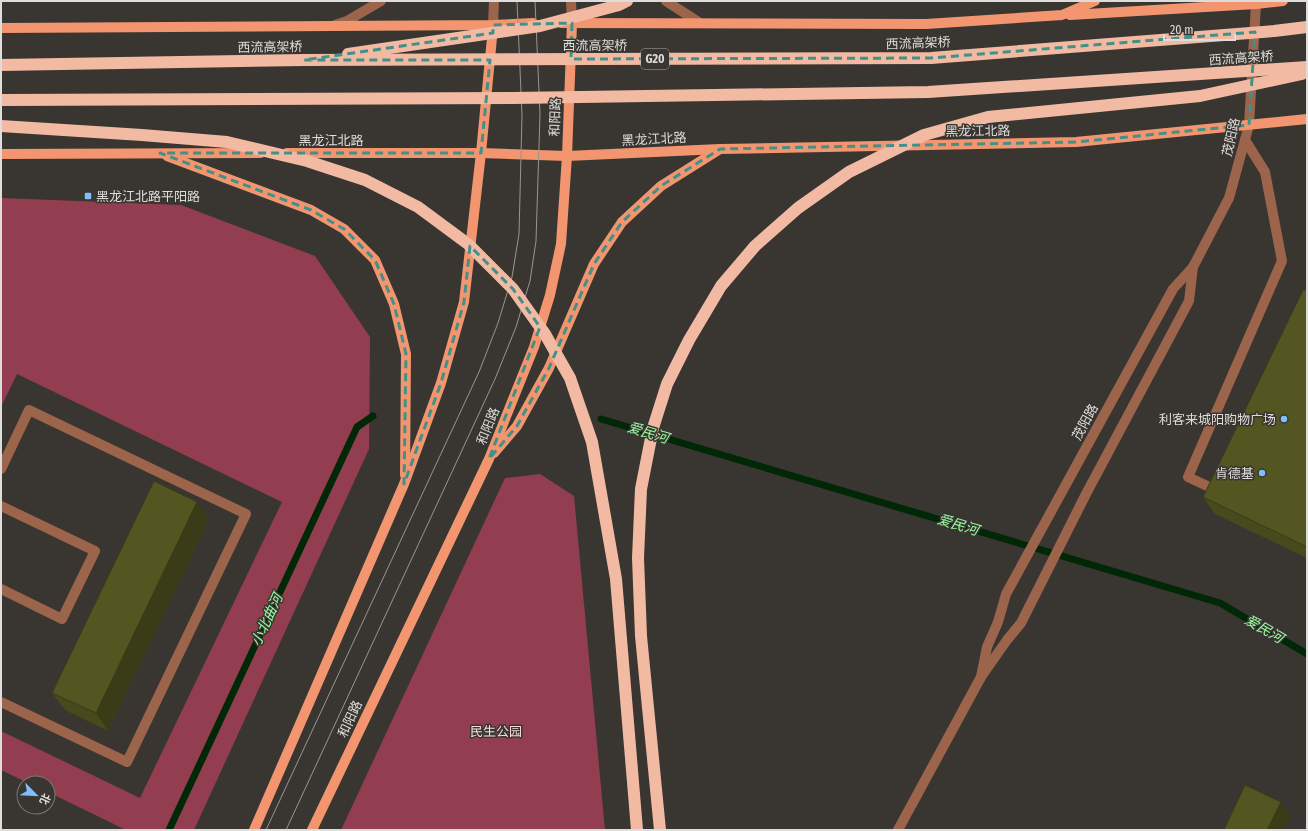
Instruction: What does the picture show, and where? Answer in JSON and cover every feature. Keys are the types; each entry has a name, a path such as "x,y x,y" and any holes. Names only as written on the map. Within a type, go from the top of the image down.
{"highway":[{"path":"304,60 540,26 619,5 627,1"},
{"name":"西流高架桥","path":"1,65 304,60 931,58 1274,31 1307,27"},
{"name":"西流高架桥","path":"1,100 513,98 928,92 1307,67"},
{"path":"660,830 641,636 638,558 641,489 653,428 667,384 688,340 721,286 755,246 798,208 849,172 924,135 988,117 1200,96 1307,72"},
{"path":"1,126 226,142 307,161 365,180 418,207 468,244 513,289 545,334 570,378 592,442 616,579 637,830"}],"main road":[{"path":"1062,16 1096,1"},
{"path":"1,28 493,25 517,23 926,24 1256,4 1283,1"},
{"name":"和阳路","path":"312,830 489,459 534,347 550,295 561,244 567,156 572,23"},
{"path":"254,830 404,484 441,383 464,302 482,153 493,25"},
{"name":"黑龙江北路","path":"1,154 482,153 567,156 720,149 1076,142 1307,119"},
{"path":"489,459 517,426 549,368 594,264 622,222 662,186 720,149"},
{"path":"160,153 311,210 344,229 375,260 394,304 406,354 404,484"}],"street":[{"path":"335,25 347,21 381,1"},
{"path":"493,25 494,1"},
{"name":"和阳路","path":"571,1 572,23"},
{"path":"666,1 700,23"},
{"name":"茂阳路","path":"981,677 987,647 998,622 1006,594 1173,289 1193,267 1229,198 1249,125 1256,4"},
{"path":"1230,496 1188,476 1282,261 1265,172 1245,140"},
{"name":"茂阳路","path":"981,677 1021,623 1086,494 1189,301 1193,267"},
{"path":"1,469 29,410 246,514 127,762 1,702"},
{"path":"1,506 95,551 62,619 1,590"},
{"path":"898,830 981,677"}],"highlighted area":[{"path":"572,23 571,59 931,58 1255,32 1249,125 1076,142 720,149 661,186 622,222 594,264 549,368 517,426 489,459 540,327 513,289 470,246 464,302 441,383 404,484 406,354 394,304 375,260 344,229 311,210 160,153 481,153 490,60 304,60 493,33 493,25"}],"green space":[{"path":"1,198 181,205 315,256 370,337 369,449 194,830 126,830 56,796 56,775 16,775 16,777 1,770 1,731 140,798 282,502 17,374 1,407"},
{"name":"民生公园","path":"540,474 574,496 605,830 341,830 505,478"}],"building":[{"name":"利客来城阳购物广场","path":"1303,290 1307,290 1307,547 1203,497"},
{"path":"154,481 197,502 96,713 52,693"},
{"path":"1245,785 1281,802 1267,830 1224,830"}],"waterway":[{"name":"小北曲河","path":"169,830 357,427 373,416"},
{"name":"爱民河","path":"601,419 1220,603 1307,654"}],"tram line":[{"path":"266,830 479,372 498,323 512,277 519,234 522,115 517,1"},
{"path":"286,830 495,379 516,327 530,281 536,241 540,114 535,1"}],"place":[{"name":"黑龙江北路平阳路","path":"88,196"},
{"name":"利客来城阳购物广场","path":"1284,419"},
{"name":"肯德基","path":"1262,473"}]}
